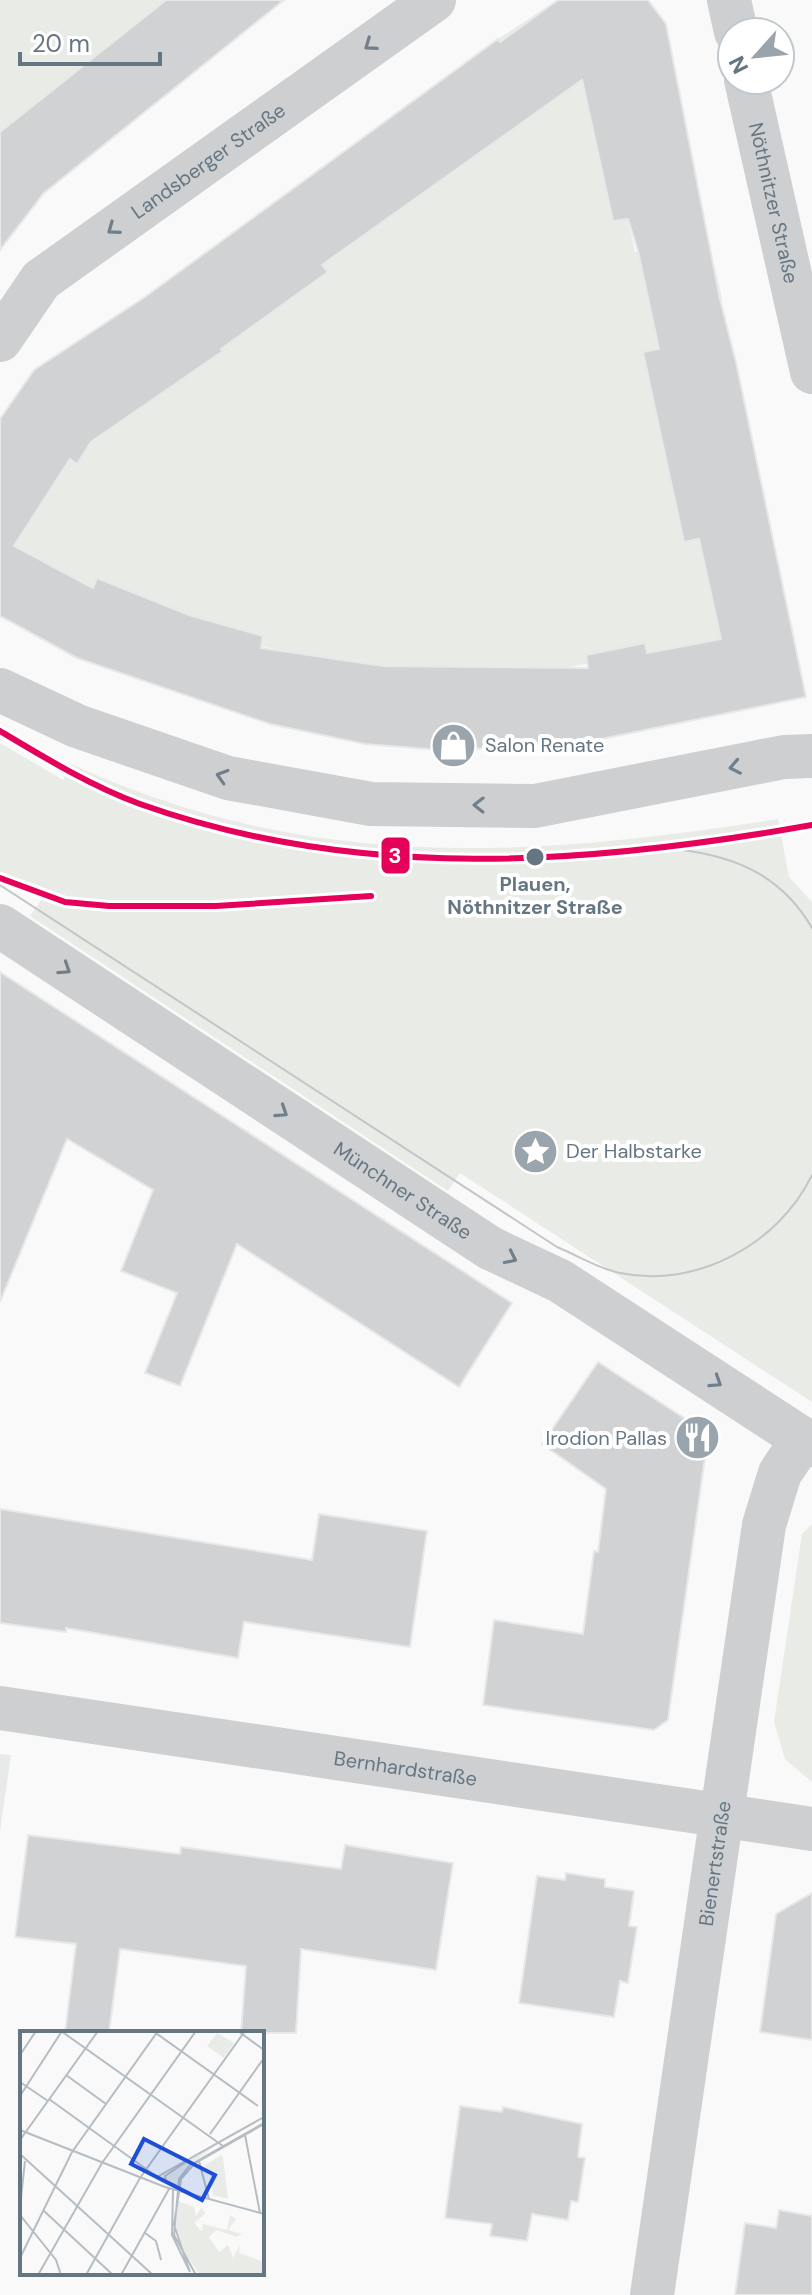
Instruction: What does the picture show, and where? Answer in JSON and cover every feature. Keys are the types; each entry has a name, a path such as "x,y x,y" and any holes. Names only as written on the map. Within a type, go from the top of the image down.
{"street":[{"name":"Landsberger Straße","path":"0,340 41,280 434,0"},
{"name":"Nöthnitzer Straße","path":"750,96 812,372"},
{"path":"0,690 77,726 228,778 371,804 535,806 784,757 812,756"},
{"name":"Münchner Straße","path":"0,926 490,1248 560,1281 808,1442"},
{"name":"Bienertstraße","path":"652,2295 764,1525 780,1473 808,1442"},
{"name":"Bernhardstraße","path":"0,1708 812,1829"}],"shaded area":[{"path":"0,0 166,0 0,132"},
{"path":"553,3 593,60 635,252 708,237 722,299 651,314 708,575 778,560 791,626 564,668 383,666 283,651 181,627 84,583 14,546 87,432 544,107 498,39"},
{"path":"0,743 63,780 71,764 159,799 247,824 333,840 420,847 507,847 595,842 778,819 789,877 812,902 812,1402 460,1173 448,1191 30,916 42,899 0,872"},
{"path":"812,1524 812,1782 785,1759 774,1722 802,1534"},
{"path":"0,1754 11,1755 0,1831"}],"building":[{"path":"166,0 284,0 44,193 0,250 0,132"},
{"path":"558,0 648,0 666,24 720,299 806,697 572,745 441,750 365,744 270,724 77,658 0,616 0,419 34,370 145,297 498,39 500,42","holes":["582,80 613,221 628,219 638,251 659,349 643,352 656,413 684,542 699,539 721,639 647,653 645,643 586,655 588,668 383,666 261,648 263,636 189,615 97,578 93,588 14,546 70,459 77,464 91,442 223,351 221,349 328,272 322,265"]},
{"path":"0,972 512,1303 459,1387 237,1244 180,1386 145,1373 177,1293 121,1271 153,1190 67,1139 0,1302"},
{"path":"598,1362 698,1427 707,1443 668,1720 654,1730 483,1705 494,1620 583,1634 606,1489 542,1444"},
{"path":"0,1509 312,1560 319,1514 427,1531 410,1647 244,1622 238,1658 66,1628 66,1632 0,1623"},
{"path":"28,1835 180,1854 181,1847 341,1869 345,1845 453,1863 436,1970 301,1949 296,2033 241,2031 246,1966 120,1949 109,2031 65,2031 76,1944 15,1937"},
{"path":"566,1873 605,1879 605,1887 634,1891 629,1926 637,1927 628,1983 620,1981 614,2017 519,2003 537,1876 565,1880"},
{"path":"812,1893 812,2040 760,2032 776,1914"},
{"path":"460,2106 502,2112 503,2107 582,2124 578,2157 585,2158 578,2202 571,2201 568,2220 532,2214 527,2241 490,2236 492,2224 445,2218"},
{"path":"779,2210 812,2216 812,2295 735,2295 745,2223 776,2228"}],"tram line":[{"path":"667,848 711,855 750,869 784,892 812,928"},
{"path":"0,885 557,1247 604,1268 649,1276 677,1274 732,1256 757,1241 779,1222 812,1175"}],"transit line":[{"name":"3","path":"0,731 86,780 140,804 223,829 306,846 390,855 474,859 559,856 643,850 812,825"},
{"name":"3","path":"0,878 65,902 109,906 216,906 371,896"}],"place":[{"name":"Salon Renate","path":"454,745"},
{"name":"Plauen, Nöthnitzer Straße","path":"535,857"},
{"name":"Der Halbstarke","path":"535,1151"},
{"name":"Irodion Pallas","path":"698,1438"}]}
